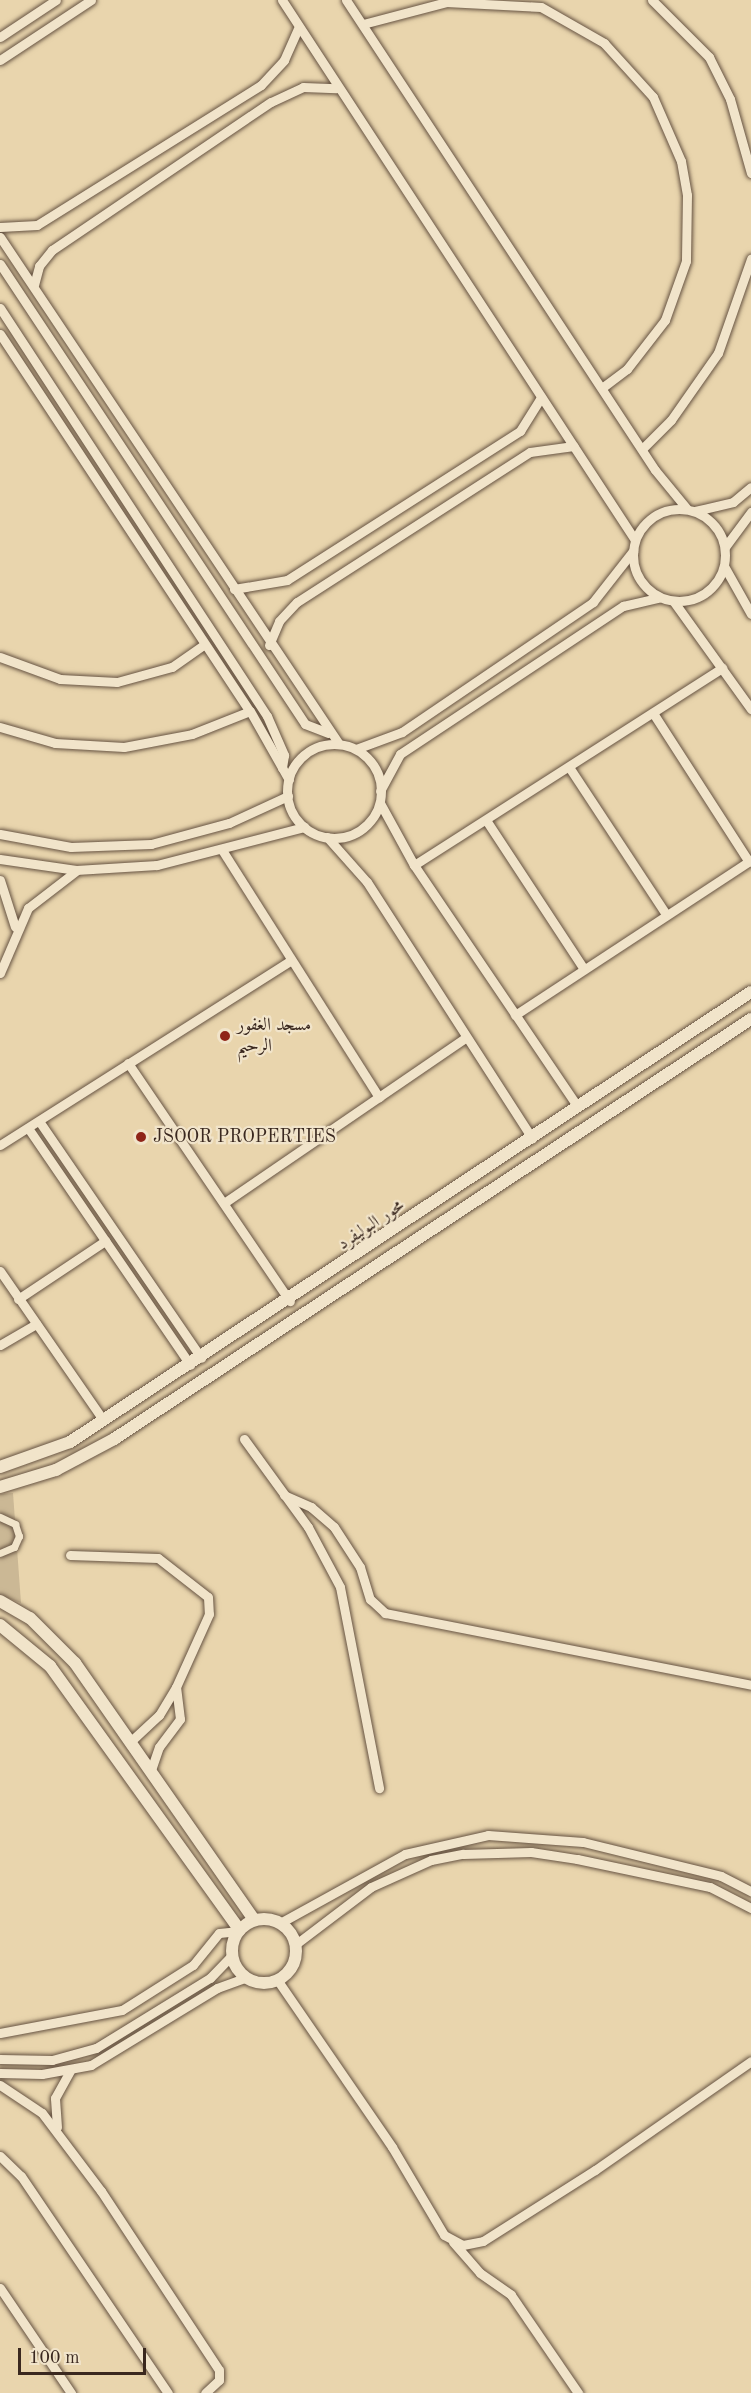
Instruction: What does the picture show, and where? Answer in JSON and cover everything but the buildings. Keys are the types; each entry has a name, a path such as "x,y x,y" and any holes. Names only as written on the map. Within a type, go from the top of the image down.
{"street":[{"path":"0,37 56,0"},
{"path":"0,60 91,0"},
{"path":"282,0 336,88 635,540"},
{"path":"346,0 642,449 691,510 714,525 725,547 724,566 751,614"},
{"path":"652,0 708,57 730,99 751,173"},
{"path":"363,24 446,2 541,7 604,43 653,97 681,161 687,195 686,261 660,329 627,369 602,388"},
{"path":"0,227 37,225 261,85 284,60 298,29"},
{"path":"34,285 39,266 52,250 271,102 303,87 336,88"},
{"path":"0,237 34,285 328,733 339,744 356,749 375,767 380,803 414,865 578,1107"},
{"path":"642,449 677,412 718,352 751,259"},
{"path":"0,264 305,724 328,733"},
{"path":"0,308 267,716 285,754 282,768"},
{"path":"0,334 204,645 250,711 289,780"},
{"path":"234,589 287,580 520,431 542,397"},
{"path":"269,645 279,621 307,596 530,452 574,446"},
{"path":"659,598 636,574 633,551 635,540 661,512 723,506 751,487"},
{"path":"725,547 751,512"},
{"path":"356,749 402,732 593,602 633,551"},
{"path":"380,791 400,754 623,606 659,598 674,602 700,597 724,566"},
{"path":"674,602 751,709"},
{"path":"0,657 60,679 117,682 172,668 204,645"},
{"path":"414,865 722,668"},
{"path":"0,727 55,743 124,747 192,734 250,711"},
{"path":"515,1015 750,861 653,712"},
{"path":"304,827 288,796 289,780 303,756 339,744"},
{"path":"568,766 666,914"},
{"path":"0,834 70,847 151,844 229,823 288,796"},
{"path":"327,837 356,833 380,803"},
{"path":"486,820 584,969"},
{"path":"0,859 76,870 157,865 304,827 327,837 366,882 532,1138"},
{"path":"222,850 379,1097"},
{"path":"0,973 15,927 42,893 76,870"},
{"path":"0,880 15,927"},
{"path":"0,1145 291,960"},
{"name":"محور البوليفرد","path":"0,1467 54,1450 196,1362 751,993"},
{"name":"محور البوليفرد","path":"0,1487 56,1470 114,1439 751,1018"},
{"path":"224,1203 466,1037"},
{"path":"128,1063 290,1301"},
{"path":"39,1121 196,1362"},
{"path":"28,1128 105,1241 196,1362"},
{"path":"18,1299 105,1241"},
{"path":"0,1270 104,1420"},
{"path":"0,1345 36,1324"},
{"path":"244,1439 284,1494 340,1587 379,1788"},
{"path":"284,1494 334,1527 356,1559 370,1599 385,1612 751,1685"},
{"path":"0,1517 15,1524 19,1536 14,1547 0,1553"},
{"path":"70,1555 158,1558 203,1590 209,1614 176,1687 159,1715 131,1741"},
{"path":"0,1601 30,1618 60,1645 131,1741 233,1886 254,1920"},
{"path":"0,1625 50,1666 240,1930"},
{"path":"151,1770 159,1747 180,1719 176,1687"},
{"path":"0,2033 122,2010 194,1965 219,1933 240,1930 254,1920 280,1923 405,1854 488,1835 583,1842 721,1876 751,1891"},
{"path":"296,1944 371,1887 431,1860 463,1854 531,1852 577,1858 710,1887 751,1908"},
{"path":"216,1897 233,1886"},
{"path":"278,1982 294,1966 296,1944 280,1923"},
{"path":"0,2059 52,2060 96,2048 210,1978 232,1955 240,1930"},
{"path":"232,1955 245,1978"},
{"path":"0,2073 70,2071 107,2057 217,1988 245,1978 278,1982 453,2242 480,2273 511,2295 578,2393"},
{"path":"453,2242 483,2241 751,2061"},
{"path":"57,2129 55,2098 70,2071"},
{"path":"0,2085 27,2100 57,2129 217,2366 219,2380 205,2393"},
{"path":"0,2156 21,2176 168,2393"},
{"path":"0,2288 70,2393"}],"shaded area":[{"path":"13,1493 21,1603 0,1595 0,1494"}],"place":[{"name":"مسجد الغفور الرحيم","path":"225,1036"},
{"name":"JSOOR PROPERTIES","path":"141,1137"}]}
